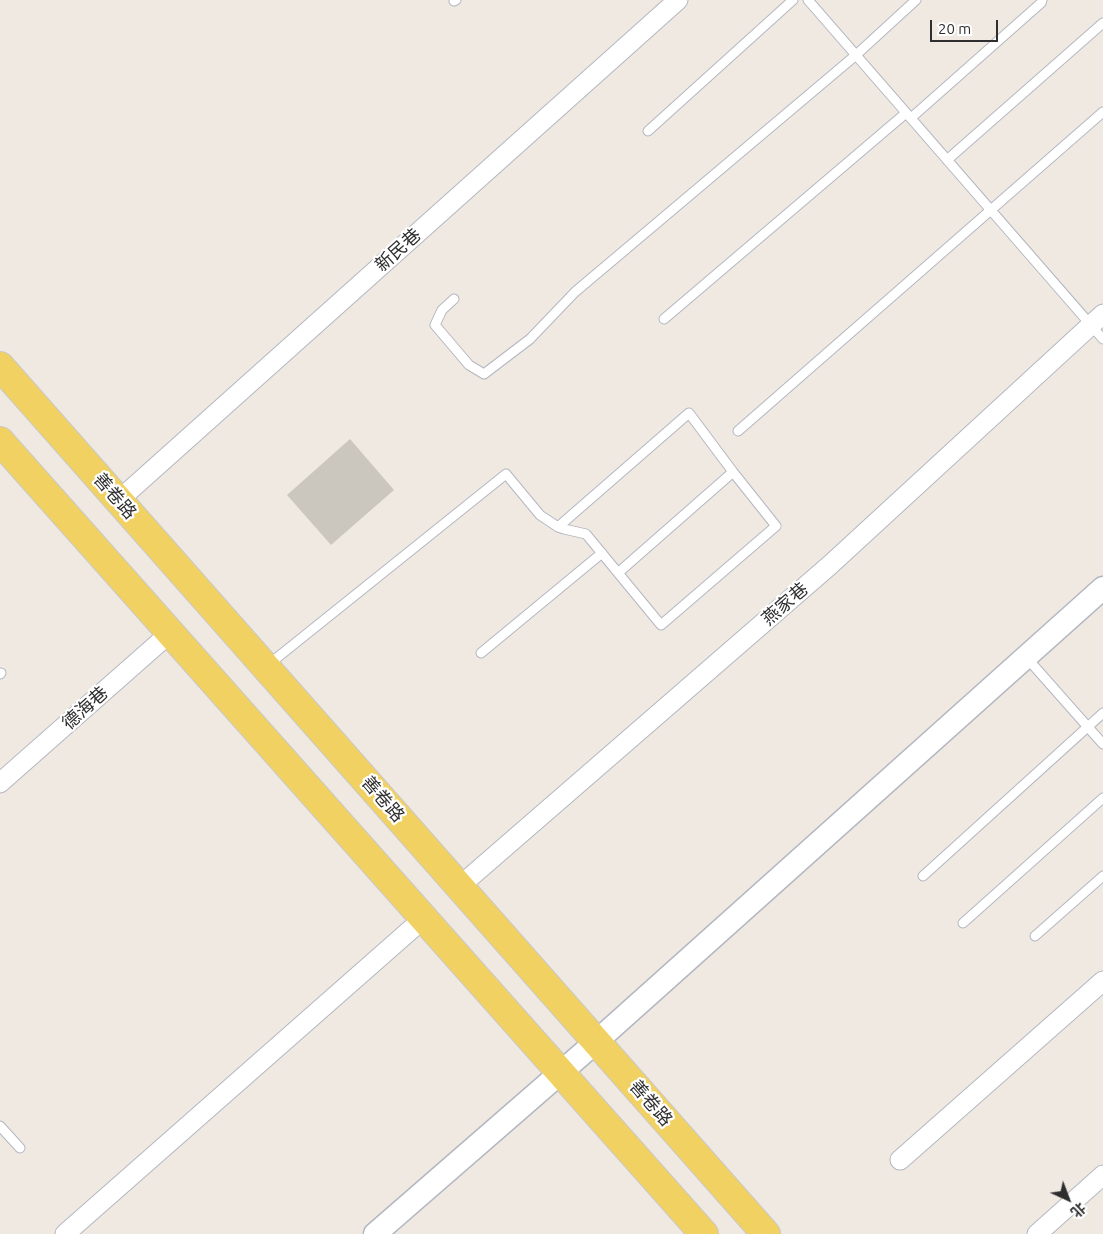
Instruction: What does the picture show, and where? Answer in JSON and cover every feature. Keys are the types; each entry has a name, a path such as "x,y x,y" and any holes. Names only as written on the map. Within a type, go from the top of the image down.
{"main road":[{"name":"善卷路","path":"0,366 766,1234"},
{"path":"0,441 704,1234"}],"street":[{"name":"新民巷","path":"119,500 678,0"},
{"name":"燕家巷","path":"460,886 830,565 1099,326"},
{"path":"376,1234 597,1041 1103,588"},
{"name":"德海巷","path":"0,783 170,633"},
{"path":"65,1234 424,918"},
{"path":"900,1160 1103,981"},
{"path":"1037,1234 1103,1175"}],"lane":[{"path":"648,131 793,0"},
{"path":"808,0 990,210 1099,326"},
{"path":"454,298 442,310 435,325 469,365 484,374 530,339 575,292 856,55 916,0"},
{"path":"664,319 909,116 1041,3 1042,0"},
{"path":"947,160 1103,23"},
{"path":"738,431 1103,112"},
{"path":"266,666 506,474 540,515 558,527 586,534 661,625 776,526 689,413 558,527"},
{"path":"619,572 733,472"},
{"path":"481,654 602,553"},
{"path":"1026,657 1103,744"},
{"path":"923,876 1103,713"},
{"path":"962,923 1103,798"},
{"path":"1035,936 1103,876"},
{"path":"0,1126 20,1148"}],"building":[{"path":"350,439 394,490 331,545 287,495"}]}
